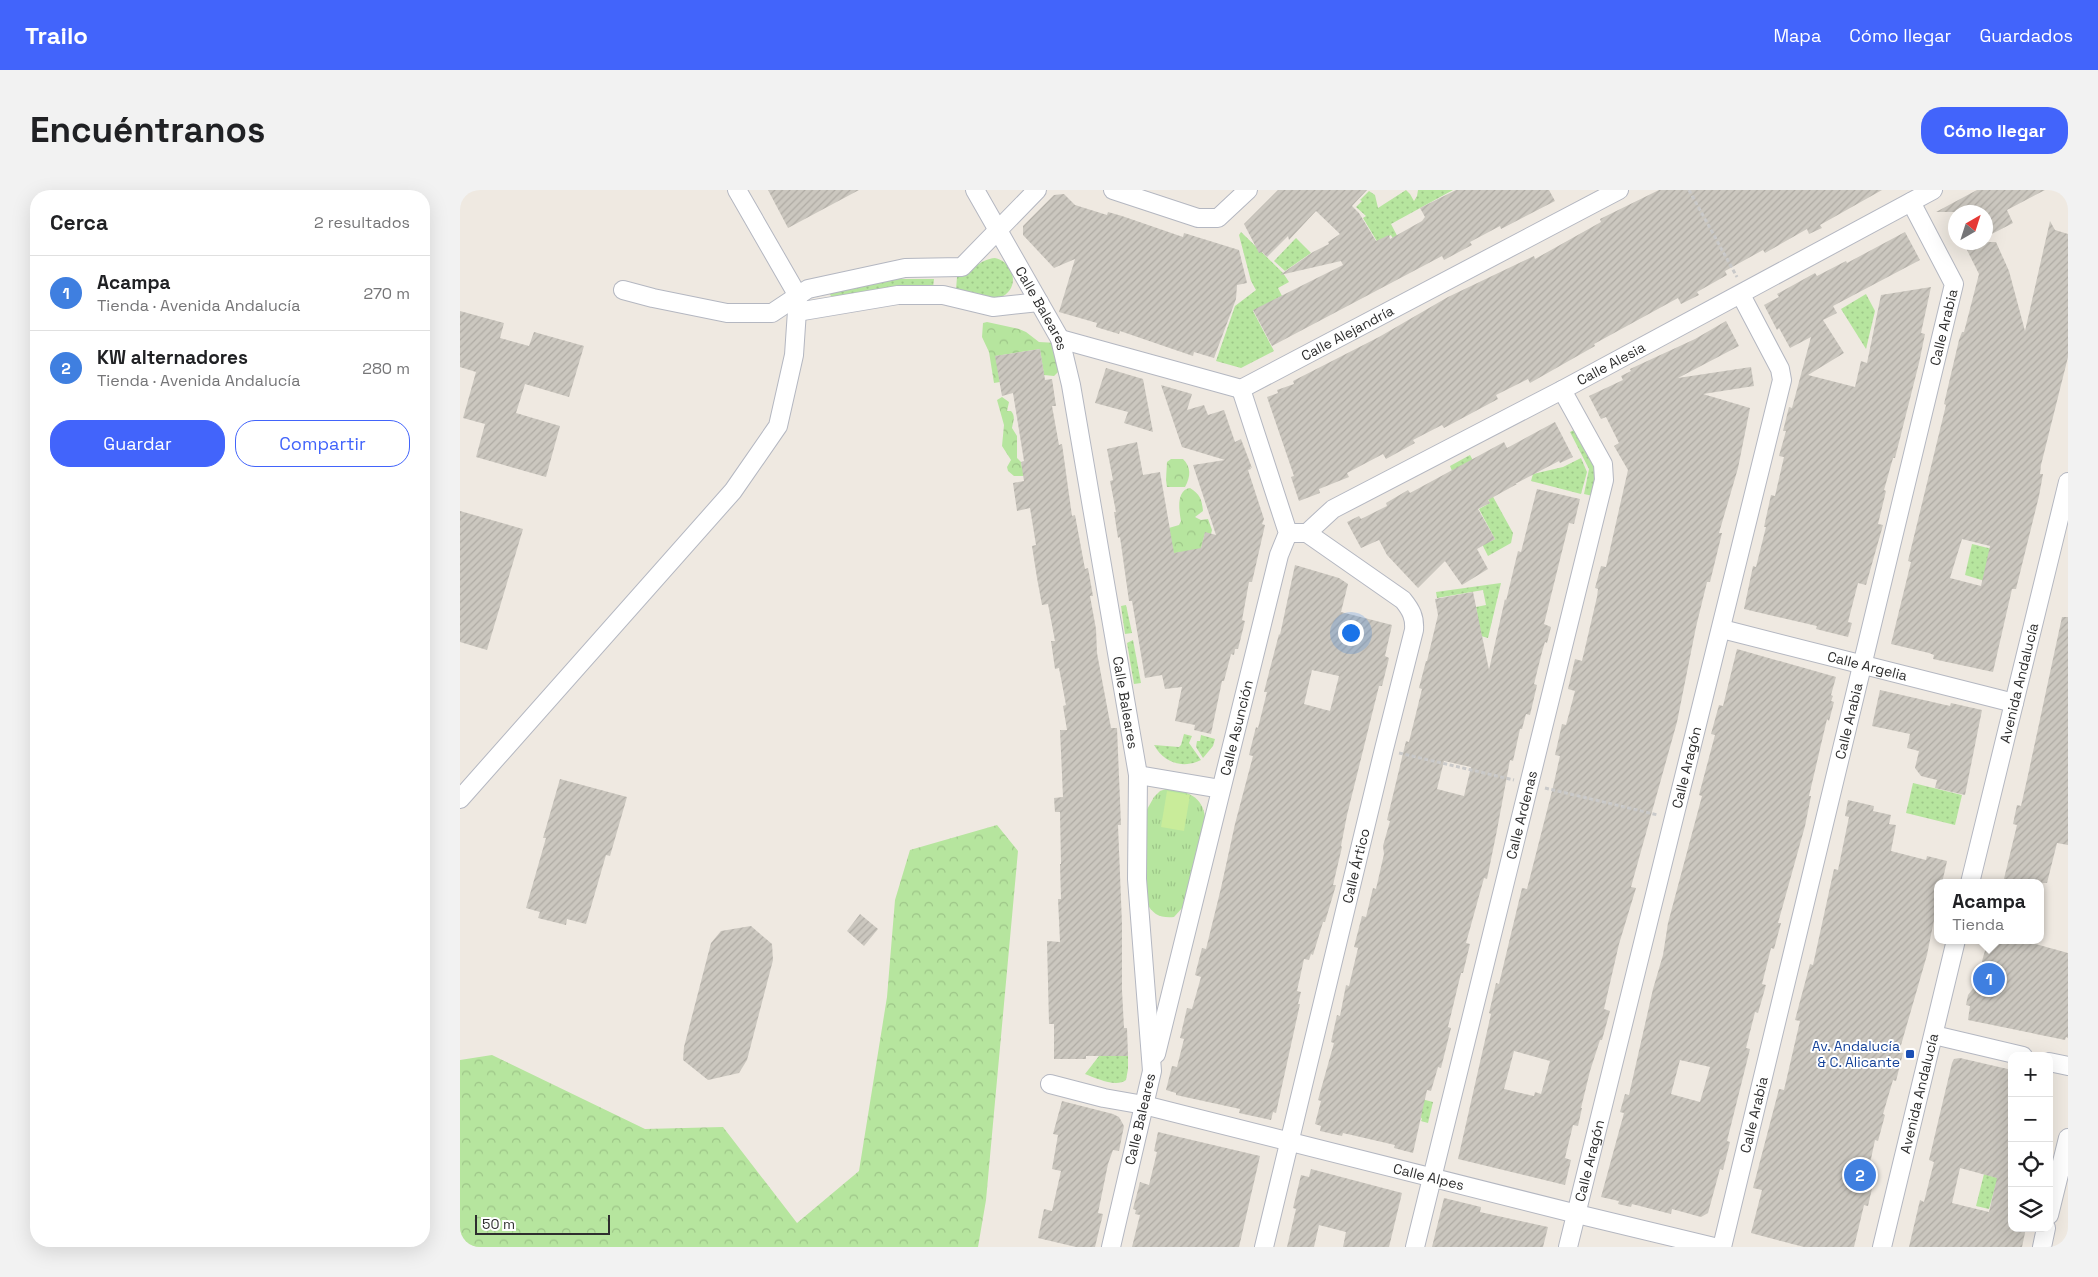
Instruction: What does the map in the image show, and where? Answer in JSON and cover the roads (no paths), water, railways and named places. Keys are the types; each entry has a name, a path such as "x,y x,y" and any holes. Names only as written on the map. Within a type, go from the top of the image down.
{"street":[{"path":"460,799 739,483 778,426 794,355 801,299 737,190"},
{"name":"Calle Baleares","path":"975,190 1060,339 1072,395 1138,775 1137,879 1152,1071 1111,1247"},
{"path":"623,290 727,313 772,313 801,299 905,268 962,267 1037,190"},
{"path":"1113,190 1198,218 1208,219 1218,218 1248,190"},
{"name":"Calle Alejandría","path":"1241,389 1619,190"},
{"name":"Calle Alesia","path":"1307,533 1333,509 1562,390 1739,287 1933,190"},
{"name":"Calle Arabia","path":"1722,1247 1954,284 1911,202"},
{"name":"Calle Aragón","path":"1568,1247 1782,380 1780,369 1739,287"},
{"path":"801,299 943,295 993,307 1039,302"},
{"path":"1060,339 1241,389 1288,534 1307,533"},
{"name":"Calle Ardenas","path":"1415,1247 1604,480 1603,464 1562,390"},
{"name":"Avenida Andalucía","path":"1971,879 2068,482"},
{"name":"Calle Ártico","path":"1264,1247 1415,620 1411,610 1403,600 1307,533"},
{"name":"Calle Asunción","path":"1152,1071 1279,555 1288,534"},
{"name":"Calle Argelia","path":"1722,629 2014,703"},
{"path":"1138,775 1221,789"},
{"name":"Avenida Andalucía","path":"1882,1247 1955,944"},
{"path":"1934,1035 2008,1052"},
{"path":"2053,1063 2068,1066"},
{"name":"Calle Alpes","path":"1050,1084 1104,1098 1144,1105 1290,1143 1714,1247"},
{"path":"2053,1199 2068,1138"},
{"path":"2042,1247 2045,1232"}],"place":[{"name":"Acampa","path":"1989,979"},
{"name":"Av. Andalucía & C. Alicante","path":"1910,1054"},
{"name":"KW alternadores","path":"1860,1175"}]}
